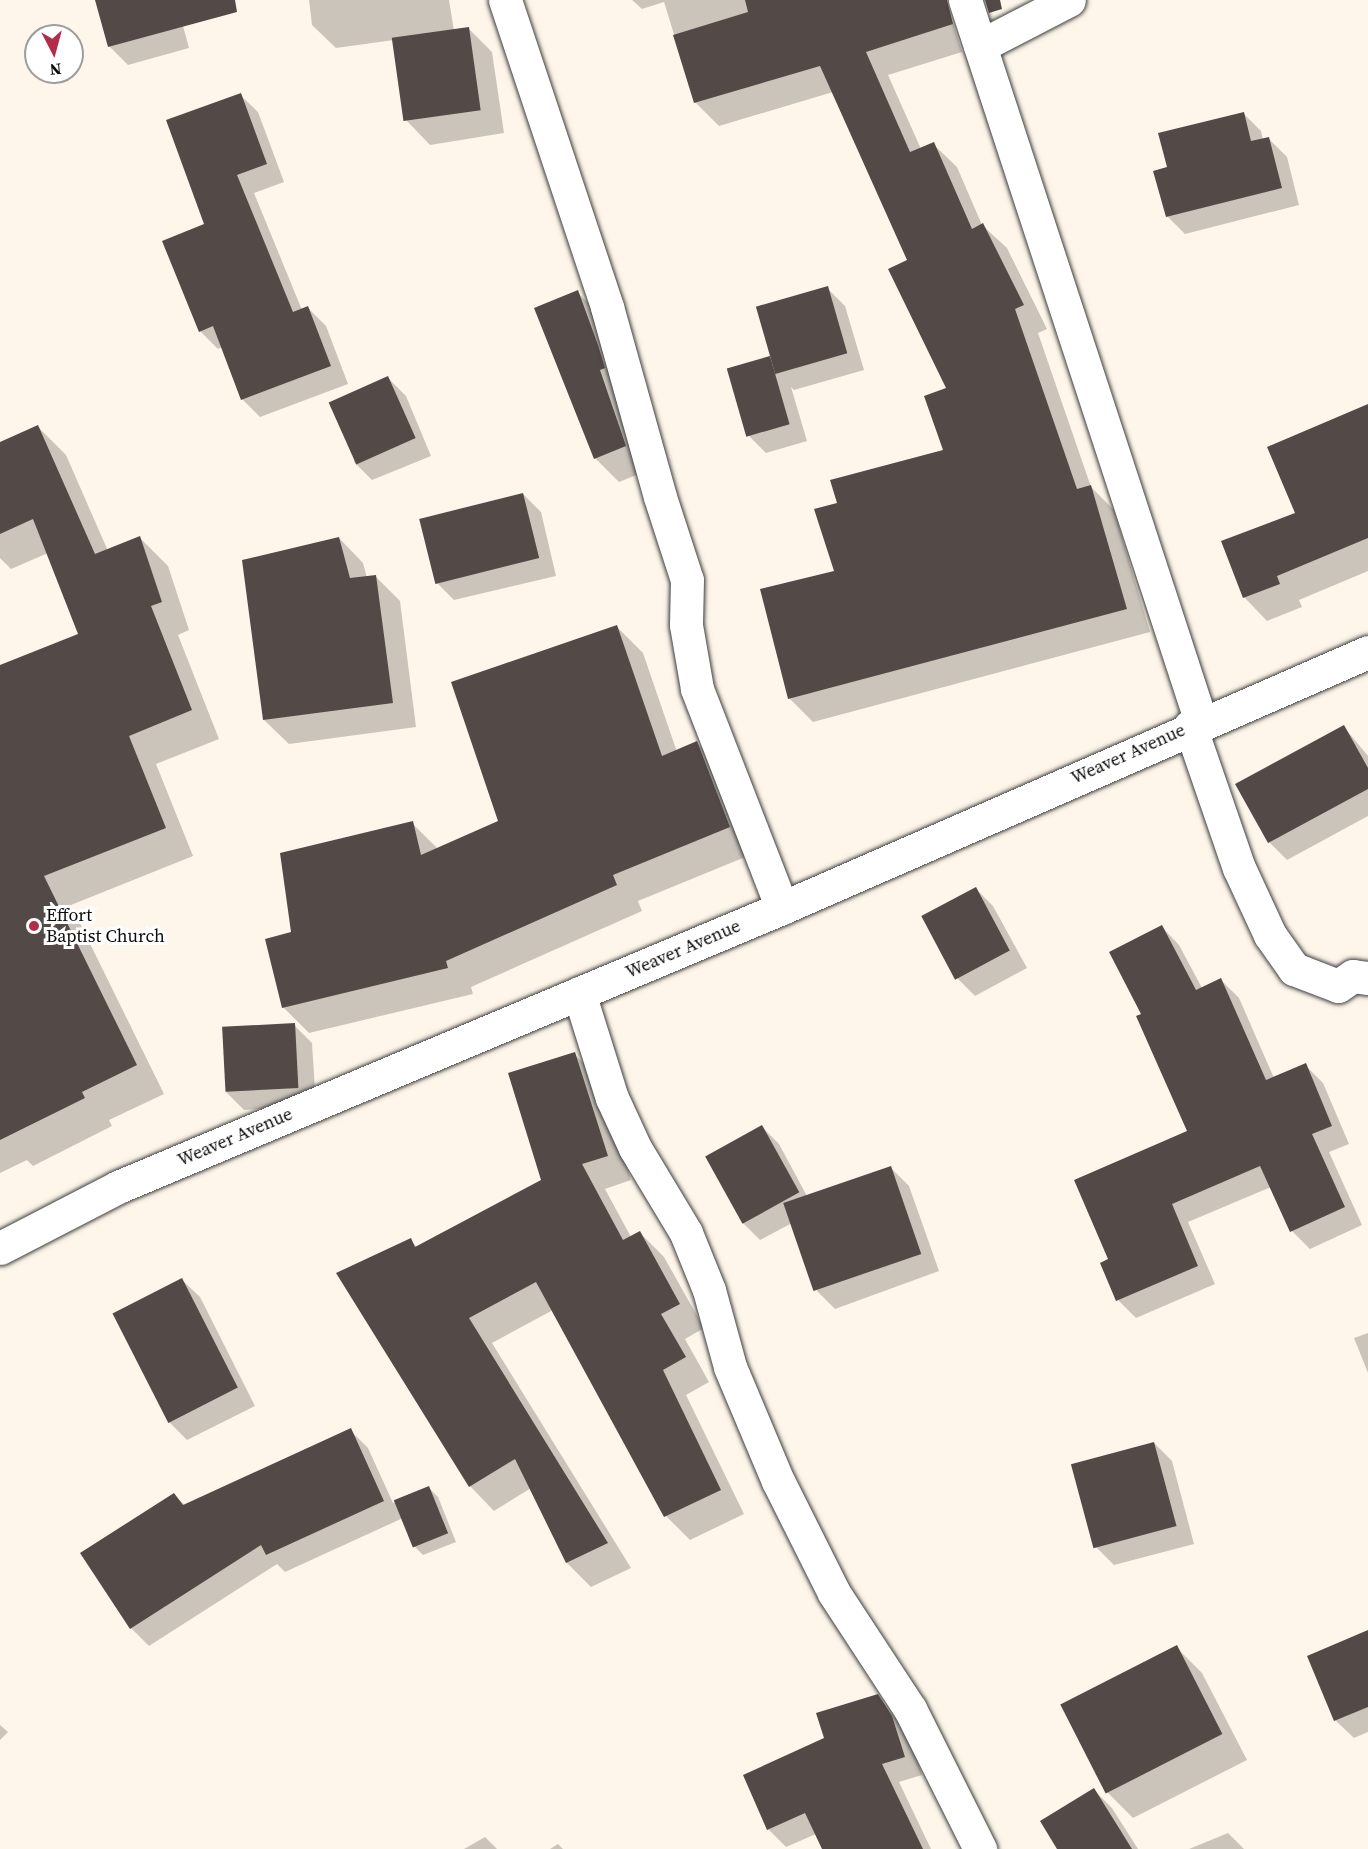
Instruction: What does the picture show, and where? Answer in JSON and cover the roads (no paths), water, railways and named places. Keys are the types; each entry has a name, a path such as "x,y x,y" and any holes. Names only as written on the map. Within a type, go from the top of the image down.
{"street":[{"path":"505,0 607,307 660,497 687,580 686,625 697,689 782,908"},
{"path":"964,0 1196,724 1239,868 1270,935 1294,969 1338,986 1353,976 1368,978"},
{"path":"980,46 1069,0"},
{"name":"Weaver Avenue","path":"0,1248 118,1187 782,908 1196,724 1368,652"},
{"path":"579,993 612,1098 635,1148 686,1233 709,1290 730,1367 778,1481 834,1593 910,1709 980,1849"}],"place":[{"name":"Effort Baptist Church","path":"34,926"}]}
